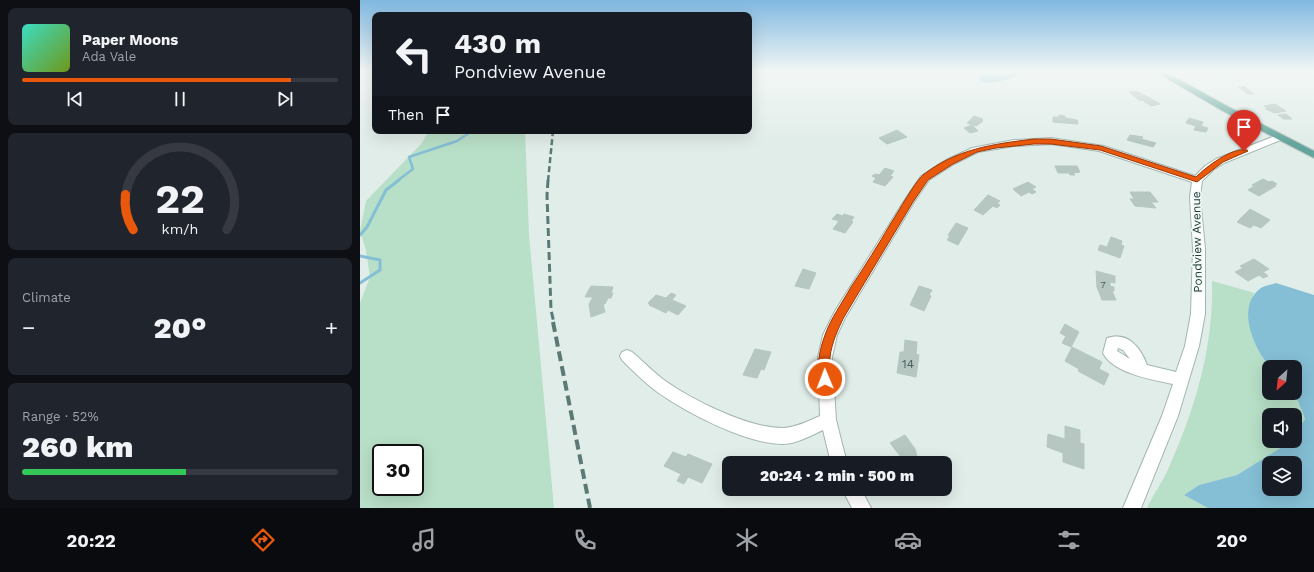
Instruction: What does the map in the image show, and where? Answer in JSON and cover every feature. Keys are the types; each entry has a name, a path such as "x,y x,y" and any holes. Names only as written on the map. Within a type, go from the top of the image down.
{"main road":[{"path":"1202,96 1314,155"}],"street":[{"name":"Pondview Avenue","path":"1132,508 1170,416 1192,346 1198,314 1199,249 1195,197 1197,180 1209,168 1220,161 1280,137"},
{"path":"837,456 828,420 825,357 830,335 840,315 909,201 925,178 940,167 975,150 1014,143 1051,141 1101,148 1197,180"},
{"path":"627,356 660,386 679,398 742,428 764,434 783,436 828,420"},
{"path":"1141,370 1181,380"},
{"path":"855,496 862,508"}],"green space":[{"path":"427,134 525,134 529,235 554,508 360,508 360,303 370,277 366,250 360,231 366,201 421,144"},
{"path":"1212,281 1255,293 1253,295 1262,357 1264,360 1262,360 1262,400 1298,400 1301,408 1262,408 1262,448 1281,448 1268,456 1262,456 1262,460 1237,475 1199,485 1184,495 1208,508 1147,508 1169,467 1195,400 1206,353 1212,305"},
{"path":"1302,411 1305,419 1302,423"}],"water":[{"path":"1276,283 1314,295 1314,508 1208,508 1184,495 1199,485 1237,475 1262,460 1262,496 1302,496 1302,456 1268,456 1281,448 1302,448 1302,423 1305,419 1302,408 1298,400 1302,400 1302,360 1265,360 1253,339 1248,316 1249,305 1253,296 1261,288"}],"building":[{"path":"1134,96 1145,96 1160,104 1151,106 1142,100 1140,101"},
{"path":"1275,104 1286,111 1275,113 1265,109 1268,108 1264,106"},
{"path":"1286,114 1292,119 1284,119 1278,115"},
{"path":"1059,115 1065,116 1065,118 1077,120 1078,124 1053,122 1053,117 1059,117"},
{"path":"974,116 983,119 981,120 983,121 976,126 967,123"},
{"path":"1189,118 1203,122 1201,126 1208,128 1206,132 1194,130 1196,126 1186,123"},
{"path":"972,125 978,131 970,133 964,128"},
{"path":"897,130 907,137 887,144 879,138"},
{"path":"1130,135 1143,137 1141,139 1156,143 1153,147 1127,140"},
{"path":"1055,166 1077,166 1080,172 1073,173 1075,175 1070,175 1069,173 1058,173"},
{"path":"885,168 894,171 890,176 893,177 885,186 873,182 876,178 872,176 875,174 879,175"},
{"path":"1263,179 1277,184 1259,196 1248,190 1254,186 1252,185"},
{"path":"1028,182 1036,187 1032,189 1036,192 1032,194 1029,192 1021,196 1013,189"},
{"path":"1130,192 1150,192 1158,202 1151,202 1156,208 1135,206 1130,199 1134,199"},
{"path":"988,195 1000,201 997,203 1000,205 997,208 993,206 983,215 974,210"},
{"path":"1250,209 1270,220 1261,228 1254,225 1250,228 1237,222"},
{"path":"837,214 843,216 844,214 854,217 851,221 853,222 845,233 833,229 839,221 832,219"},
{"path":"956,223 968,228 958,245 947,240 950,236 948,235"},
{"path":"1111,237 1122,241 1121,245 1124,246 1120,258 1098,250 1100,245 1107,247"},
{"path":"1254,259 1269,269 1263,272 1268,276 1263,278 1259,275 1248,281 1235,272 1243,268 1240,266"},
{"path":"803,269 816,273 809,289 795,286"},
{"path":"1096,271 1115,276 1115,283 1110,282 1110,286 1114,287 1114,291 1112,291 1116,300 1102,300 1097,287"},
{"path":"591,286 613,287 611,293 613,293 611,298 608,298 605,304 603,304 605,312 591,317 589,304 593,297 585,297"},
{"path":"919,286 932,290 929,295 931,296 924,311 910,305"},
{"path":"671,293 676,295 672,300 686,306 678,315 668,310 666,313 649,305 650,304 648,303 656,295 666,298"},
{"path":"1065,324 1079,332 1071,347 1062,343 1066,336 1060,333"},
{"path":"905,340 917,342 916,354 919,355 916,377 897,373 900,352 904,352"},
{"path":"1072,347 1102,362 1099,369 1109,374 1104,385 1078,371 1079,369 1065,361"},
{"path":"755,349 771,352 764,370 761,369 757,378 743,375"},
{"path":"1065,426 1080,430 1080,443 1084,444 1084,469 1063,462 1063,453 1047,447 1048,434 1065,439"},
{"path":"905,435 915,449 917,456 900,456 890,443"},
{"path":"673,452 686,457 688,454 712,464 702,483 688,477 684,484 677,481 681,474 664,466"}],"waterway":[{"path":"397,181 413,169 409,157 457,141 468,134"},
{"path":"360,235 367,227 386,190 399,180"},
{"path":"360,256 380,260 380,270 360,283"}],"railway":[{"path":"548,181 553,134"},
{"path":"548,180 547,195 551,310 554,323"},
{"path":"553,322 590,508"}],"route":[{"path":"825,379 825,357 830,335 840,315 909,201 925,178 956,158 975,150 996,145 1034,141 1051,141 1101,148 1197,180 1209,168 1220,161 1244,151"}]}
